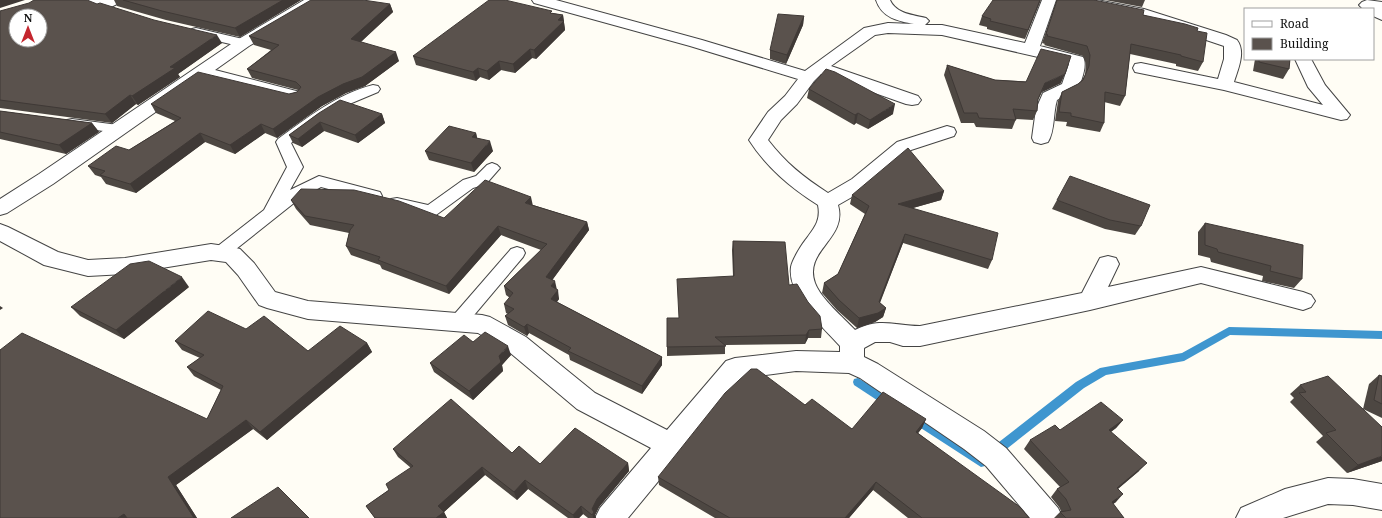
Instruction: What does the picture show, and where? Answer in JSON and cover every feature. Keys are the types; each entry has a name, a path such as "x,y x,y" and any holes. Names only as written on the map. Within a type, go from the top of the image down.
{"street":[{"path":"88,0 112,5"},
{"path":"0,208 46,179 243,43 315,0"},
{"path":"539,0 912,100"},
{"path":"883,0 884,4 891,12 933,25 942,30"},
{"path":"1030,49 1035,40 1048,0"},
{"path":"1075,0 1144,14 1196,30 1231,43 1233,60 1225,85"},
{"path":"1372,8 1367,4 1382,7"},
{"path":"1041,138 1045,109 1049,97 1069,87 1078,67 1077,61 942,30 888,28 870,31 813,73 791,100 774,116 758,140 778,164 794,179 827,202 830,213 828,226 811,248 802,267 804,284 816,304 852,353 869,371 974,440 996,457 1048,518"},
{"path":"1141,68 1225,85 1341,115 1317,87 1304,60"},
{"path":"202,72 294,96"},
{"path":"827,202 858,184 904,146 947,132"},
{"path":"0,232 52,259 88,268 125,266 211,252 232,255 246,269 267,299 308,310 482,324 516,344 586,401 672,446"},
{"path":"1090,301 1108,264"},
{"path":"610,518 736,368 852,353 871,333 890,332 903,336 920,336 1025,316 1201,275 1303,301"},
{"path":"1251,518 1285,503 1328,491 1353,492 1382,497"}],"lane":[{"path":"185,29 243,43"},
{"path":"269,213 295,167 283,142 317,117 342,102 373,89"},
{"path":"56,120 118,129"},
{"path":"220,253 292,195 319,181 430,212 468,184 481,180 492,168"},
{"path":"458,322 517,253"}],"building":[{"path":"34,0 87,0 154,20 217,35 170,67 175,68 132,96 130,95 105,114 0,100 0,11 8,9 8,48 48,48 48,8 11,8 29,3"},
{"path":"123,0 283,0 235,28 162,11"},
{"path":"311,0 363,0 390,4 351,39 396,52 362,77 343,84 318,97 273,129 261,124 230,145 200,133 130,184 100,175 105,171 88,166 116,146 129,150 181,118 151,104 198,72 289,94 297,92 301,87 296,82 247,69 279,45 249,36"},
{"path":"489,0 505,0 552,11 550,13 563,15 558,20 564,21 534,50 530,49 513,64 499,61 487,71 478,68 473,72 413,56"},
{"path":"993,0 1040,0 1028,30 990,21 991,19 982,16"},
{"path":"1057,0 1094,0 1144,10 1143,15 1198,28 1197,31 1207,33 1203,62 1181,55 1131,44 1125,96 1105,92 1104,123 1071,116 1071,113 1059,112 1062,92 1083,80 1089,66 1090,55 1087,46 1047,36 1048,35 1046,34"},
{"path":"778,14 804,16 787,55 770,50"},
{"path":"1041,49 1071,56 1065,74 1045,83 1038,99 1037,111 1013,109 1016,120 979,118 977,113 964,113 947,65 995,80 1026,82"},
{"path":"1259,60 1290,60 1289,69 1259,62"},
{"path":"826,69 835,72 895,104 870,120 858,113 855,115 809,89"},
{"path":"340,100 382,114 355,135 320,122 298,139 289,135 319,113"},
{"path":"0,111 92,123 59,145 0,132"},
{"path":"449,126 476,133 472,137 490,141 471,163 425,151"},
{"path":"908,148 944,191 898,204 998,233 992,260 905,234 879,302 886,308 878,313 859,318 839,300 824,283 838,274 869,206 852,195"},
{"path":"1070,176 1150,205 1141,226 1110,220 1057,200"},
{"path":"485,180 531,197 525,203 587,222 546,277 555,281 551,286 558,290 551,299 662,357 642,386 568,351 571,348 527,324 524,327 505,316 514,309 504,304 513,293 504,286 547,244 498,226 446,286 378,260 380,257 346,246 350,230 354,225 305,216 291,200 301,189 354,190 399,201 444,218"},
{"path":"1205,223 1303,245 1302,279 1270,271 1271,266 1218,252 1217,249 1205,245"},
{"path":"733,241 785,242 789,285 797,284 808,302 820,316 822,329 809,330 806,335 715,337 726,346 667,347 667,318 679,318 677,279 734,276"},
{"path":"149,261 182,277 116,330 71,307 130,264"},
{"path":"208,311 246,329 264,316 308,351 340,326 367,343 260,432 246,420 168,477 194,518 127,518 124,514 118,518 0,518 0,350 22,333 207,419 223,386 187,367 204,355 175,341"},
{"path":"485,332 508,346 499,356 501,362 469,391 430,363 464,335 473,342"},
{"path":"751,369 757,369 805,405 812,399 852,429 883,392 926,419 916,432 1020,507 1029,518 922,518 876,482 845,518 730,518 658,477 725,393"},
{"path":"1379,375 1382,376 1382,404 1374,400"},
{"path":"1328,376 1382,427 1382,456 1358,465 1326,433 1336,430 1299,393 1306,392 1300,385"},
{"path":"451,399 512,453 519,446 540,464 575,428 628,463 597,499 592,509 594,512 592,515 581,506 573,515 525,480 514,492 482,467 438,506 444,512 436,518 375,518 366,506 389,490 386,484 413,466 393,449"},
{"path":"1101,402 1123,420 1109,430 1147,463 1117,488 1123,494 1112,502 1124,518 1066,518 1060,512 1071,510 1066,499 1057,489 1069,482 1030,440 1055,425 1060,430"},
{"path":"278,487 309,518 231,518"}],"waterway":[{"path":"914,418 981,462 1080,385 1104,371 1184,357 1229,331 1382,335"},
{"path":"858,382 890,403"}]}
